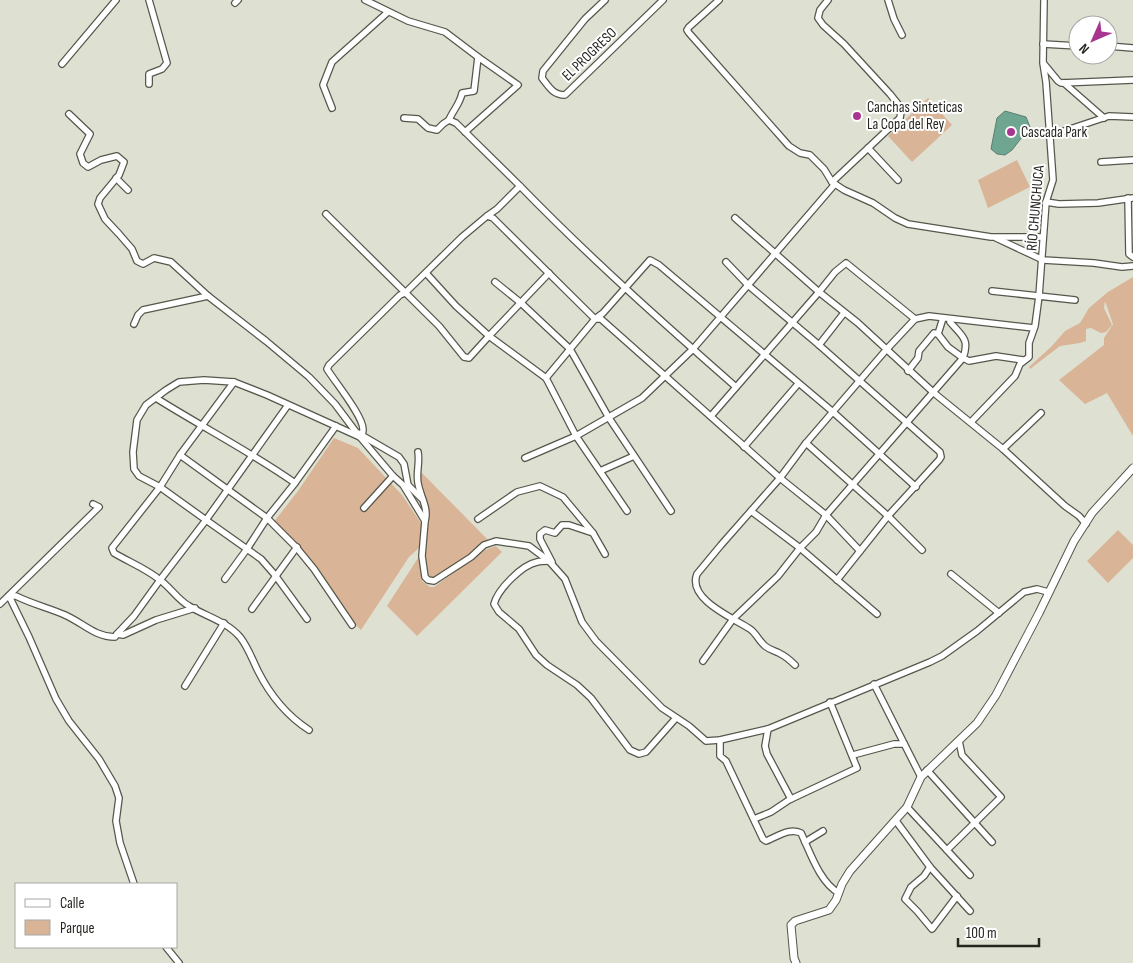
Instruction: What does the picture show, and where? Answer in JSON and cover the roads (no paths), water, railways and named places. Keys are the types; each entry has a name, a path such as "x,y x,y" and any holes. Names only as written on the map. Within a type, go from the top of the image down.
{"street":[{"path":"62,64 116,0"},
{"path":"149,0 167,63 162,69 149,74 149,84"},
{"path":"365,0 408,21 445,32 518,85 465,132"},
{"name":"EL PROGRESO","path":"605,0 584,19 542,74 542,78 553,92 565,95 663,0"},
{"path":"719,0 688,30 789,146 800,153 810,155 824,169 834,183 908,224 994,237 1044,237"},
{"path":"525,458 576,436 642,398 723,317 834,183 900,118 901,112 898,104 890,94 844,44 823,26 818,18 820,10 828,0"},
{"path":"888,0 894,20 902,35"},
{"name":"RÍO CHUNCHUCA","path":"1023,360 1030,356 1029,343 1034,328 1043,260 1046,202 1052,180 1046,82 1043,63 1044,0"},
{"path":"332,108 323,85 332,62 388,12"},
{"path":"1043,44 1068,45"},
{"path":"1118,47 1133,48"},
{"path":"404,118 418,119 428,128 437,130 449,120 452,111 460,101 462,93 474,91 478,57"},
{"path":"1043,63 1058,81 1064,83 1133,80"},
{"path":"1064,83 1104,118"},
{"path":"69,114 90,134 80,154 83,164 88,166 117,156 124,162 116,178 100,198 98,204 105,219 126,242 137,261 143,264 154,258 171,262 208,296 266,341 308,377 335,404 356,432 393,476 403,485 425,521"},
{"path":"1049,136 1109,116 1133,117"},
{"path":"449,120 456,123 624,288 736,386"},
{"path":"868,148 898,180"},
{"path":"1101,162 1133,160"},
{"path":"116,178 128,190"},
{"path":"361,436 364,428 353,407 327,369 362,331 400,295 405,293 462,237 497,209 520,186"},
{"path":"1046,202 1059,204 1098,203 1130,198 1129,254 1133,257"},
{"path":"326,214 439,326 464,357 469,358 549,273"},
{"path":"486,216 493,218 595,319 601,320 780,478 826,516 860,551"},
{"path":"735,218 819,292 858,323 908,371 1004,449 1065,506 1080,516 1086,524"},
{"path":"994,237 1043,260 1094,263 1122,267 1133,266"},
{"path":"546,378 595,319 603,313 650,260 659,264 723,317 916,486"},
{"path":"726,262 749,286 819,344 940,452 941,457 888,516 837,580"},
{"path":"711,416 835,272 846,263 915,320"},
{"path":"426,273 456,306 489,336 546,378 576,436 628,511"},
{"path":"495,282 521,303 570,349 609,418 671,512"},
{"path":"992,290 1075,300"},
{"path":"134,324 138,315 144,310 208,296"},
{"path":"819,344 844,313"},
{"path":"795,665 767,648 752,630 701,597 696,588 695,580 697,574 780,478 806,443 886,350 915,320 929,316 1034,328"},
{"path":"938,334 944,318"},
{"path":"703,661 733,619 768,587 800,548 816,532 826,516 963,358 966,342 950,322 951,319"},
{"path":"908,371 918,358 919,352 934,334 938,334"},
{"path":"938,334 948,347 969,361 996,356 1023,360"},
{"path":"971,422 1016,376 1019,365 1023,360"},
{"path":"307,620 275,575 261,559 160,487 140,476 134,469 133,452 137,420 146,405 179,382 204,380 234,382 361,436 399,457 404,464 408,486 421,498 426,509 422,556 425,577 431,582 471,557 484,545 496,541 529,546 551,562"},
{"path":"234,382 180,455 160,487 112,548 114,553 160,580 189,606 195,608 203,615 224,623 248,648 269,692 282,708 309,730"},
{"path":"744,446 798,384"},
{"path":"156,398 201,427 253,455 295,483"},
{"path":"9,596 16,596 63,614 76,620 98,635 115,637 134,616 206,520 288,405"},
{"path":"1004,449 1041,413"},
{"path":"224,579 336,426"},
{"path":"806,443 888,516 922,550"},
{"path":"418,452 417,482 421,490 421,498"},
{"path":"180,455 267,518 297,547 352,625"},
{"path":"600,471 634,456"},
{"path":"796,963 790,926 801,918 829,910 836,900 850,870 907,807 927,770 977,723 987,710 1074,541 1105,498 1133,468"},
{"path":"364,508 393,476"},
{"path":"478,519 517,492 540,486 563,497 606,554"},
{"path":"0,604 99,507 92,504"},
{"path":"751,511 800,548 877,614"},
{"path":"592,533 569,525 562,525 555,533 545,530 540,534 540,540 551,562 564,579 582,622 596,641 662,708 689,726 706,741 720,740 768,729 793,720 830,702 942,656 1000,613 1024,592 1030,589 1037,589 1048,592"},
{"path":"252,609 297,547"},
{"path":"551,562 535,562 522,569 496,595 494,604 499,612 518,629 536,655 547,665 577,685 591,698 630,750 639,754 646,752 676,718"},
{"path":"951,574 1000,613"},
{"path":"9,596 60,706 69,721 99,759 115,786 119,798 116,821 120,843 134,883"},
{"path":"117,634 123,635 156,620 195,608"},
{"path":"185,686 224,623"},
{"path":"874,684 922,777"},
{"path":"754,819 771,812 791,799 858,768 830,702"},
{"path":"768,729 765,746 767,754 791,799"},
{"path":"720,740 720,756 726,760 766,841 790,831 795,830 801,833 824,880 832,889 839,893"},
{"path":"947,850 1001,797 962,755 959,741"},
{"path":"853,755 894,744 904,744"},
{"path":"927,770 992,842"},
{"path":"907,807 970,875"},
{"path":"896,821 930,868 970,911"},
{"path":"805,842 823,831"},
{"path":"930,868 911,887 905,899 932,930 957,896"},
{"path":"167,948 179,963"}],"place":[{"name":"Canchas Sinteticas La Copa del Rey","path":"857,116"},
{"name":"Cascada Park","path":"1011,132"}]}
